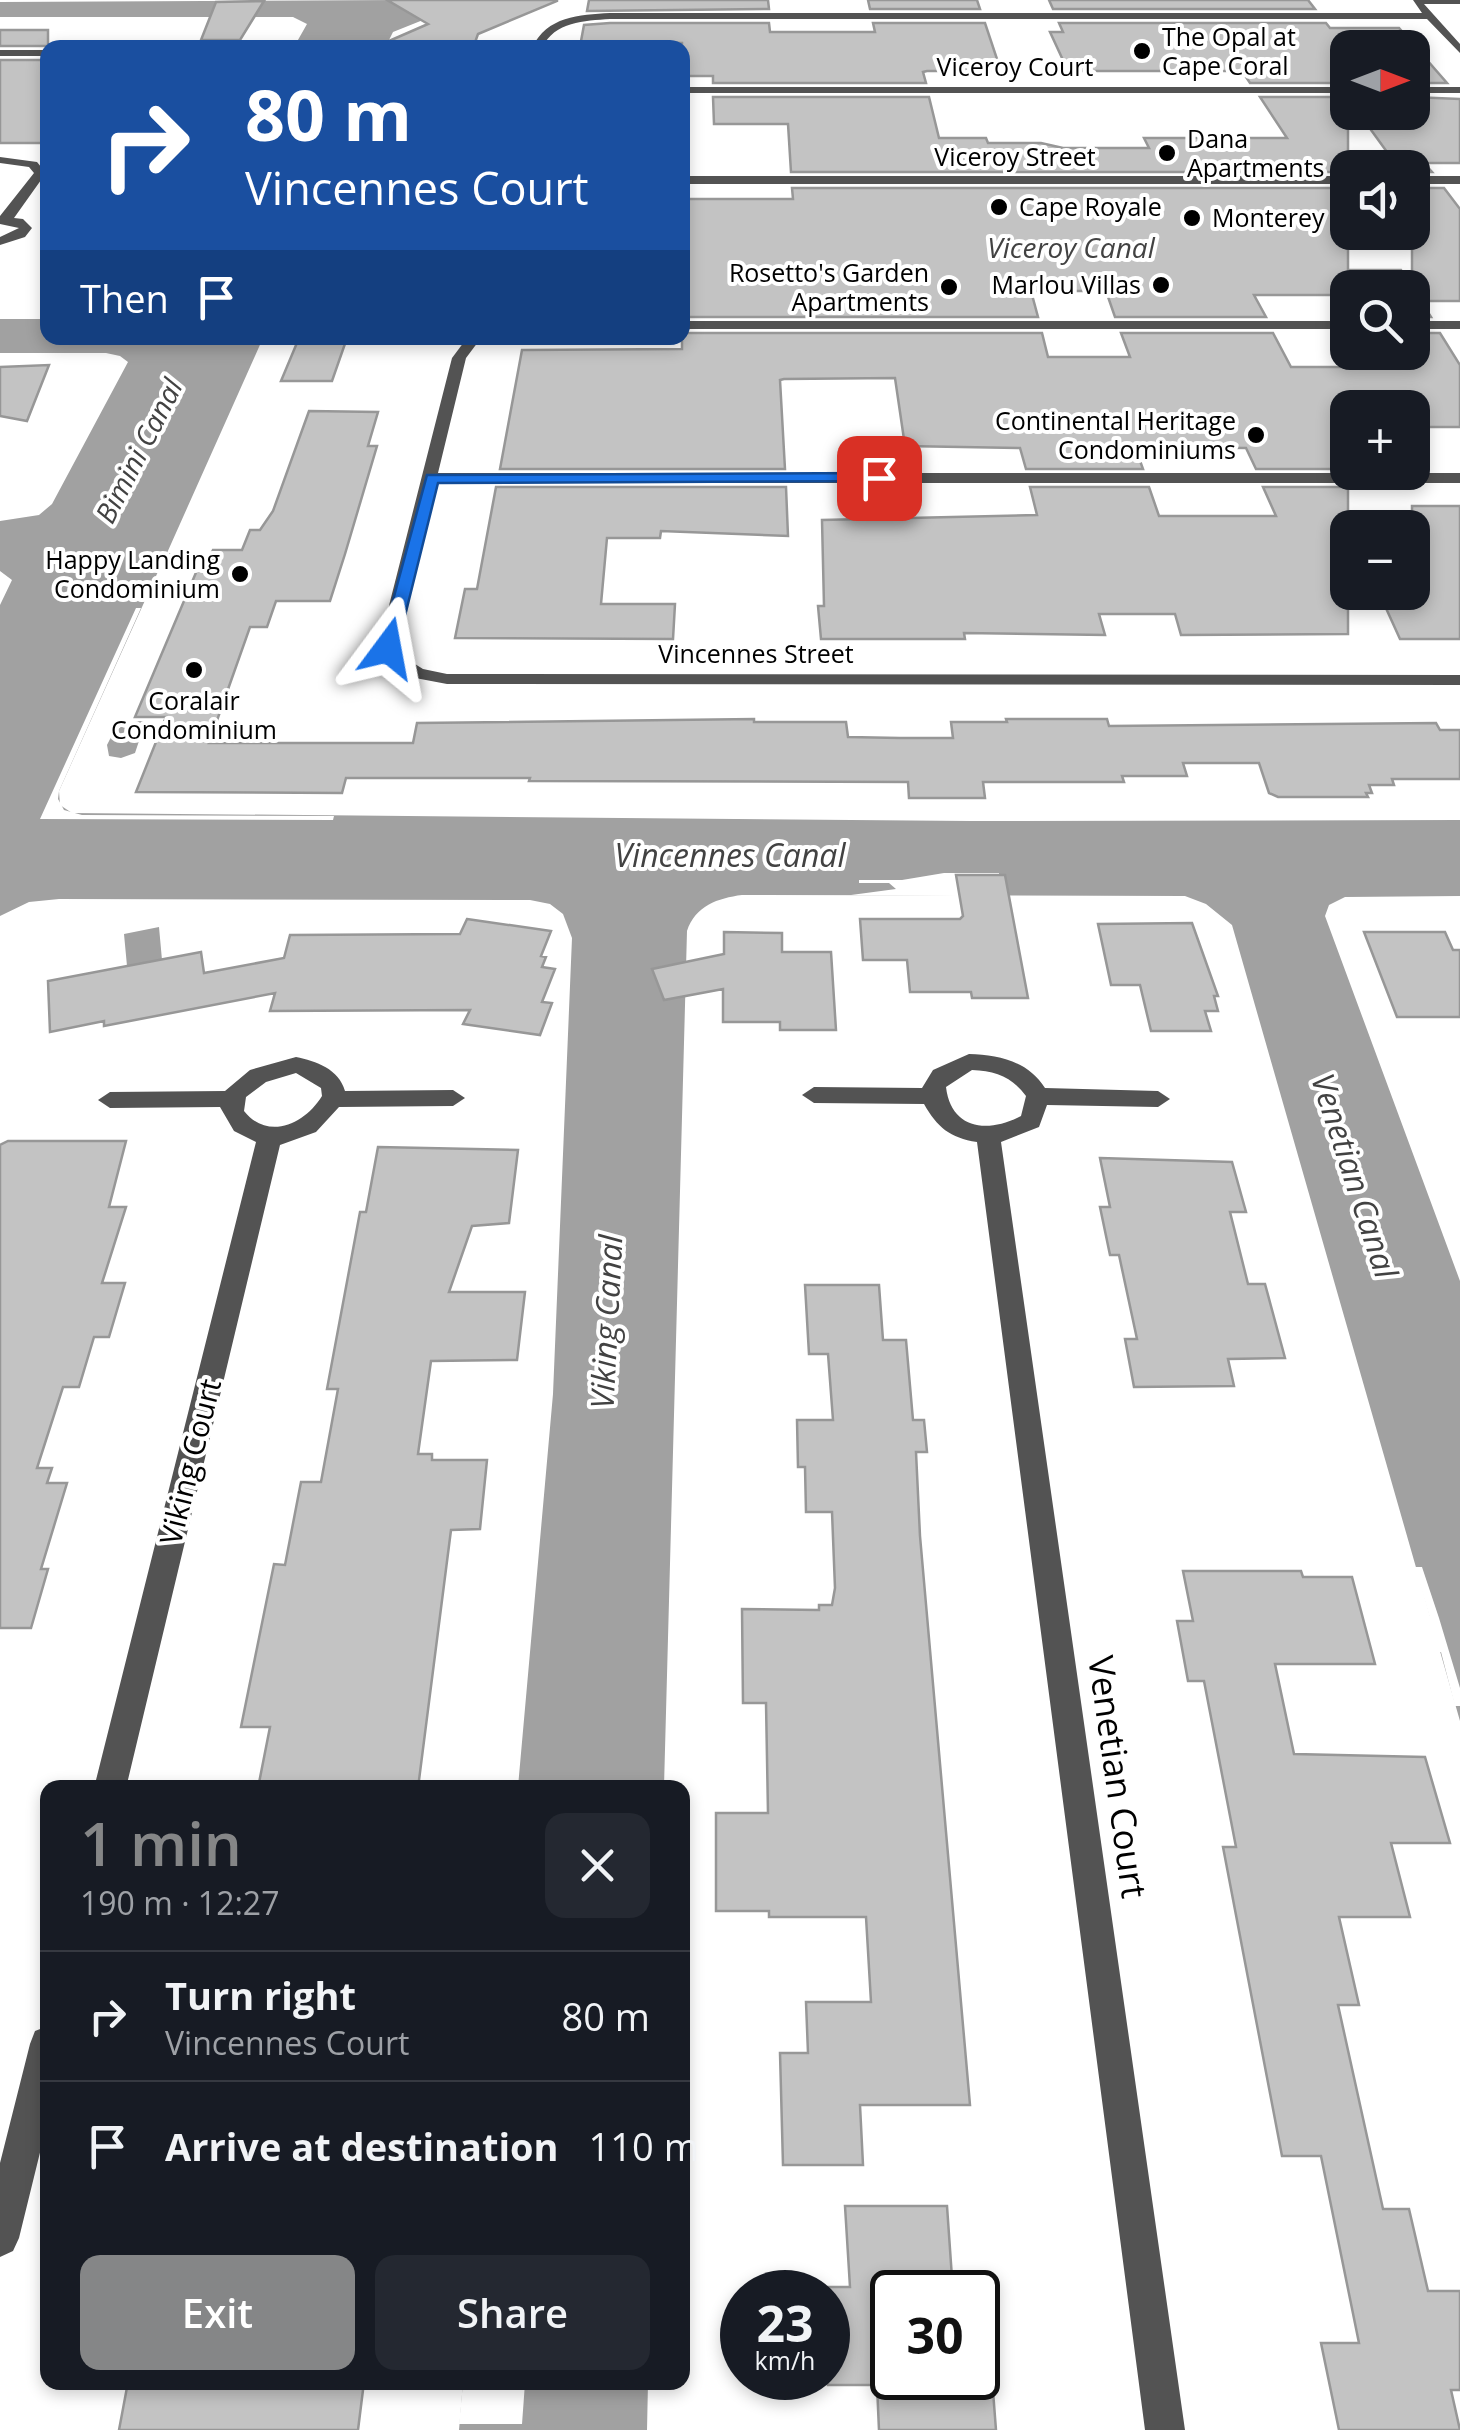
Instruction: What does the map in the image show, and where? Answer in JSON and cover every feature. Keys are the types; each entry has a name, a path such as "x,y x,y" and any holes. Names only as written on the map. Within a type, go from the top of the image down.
{"street":[{"path":"1416,1 1460,2"},
{"path":"1416,1 1457,44"},
{"path":"541,40 545,32 561,24 610,16 1430,16"},
{"path":"140,40 146,33"},
{"path":"0,54 40,54"},
{"name":"Viceroy Court","path":"690,90 1330,90"},
{"path":"1430,90 1460,90"},
{"path":"0,160 33,164 40,173 3,220 24,224 30,232 0,241"},
{"name":"Viceroy Street","path":"690,180 1330,180"},
{"path":"1430,180 1460,180"},
{"path":"690,325 1330,325"},
{"path":"1430,325 1460,325"},
{"name":"Vincennes Street","path":"469,345 459,358 388,648 398,665 433,678 1460,680"},
{"path":"432,478 1460,478"},
{"path":"987,1062 1020,1073 1038,1096 1031,1121 1018,1130 988,1136 950,1124 939,1113 934,1096 941,1076 953,1067 987,1062"},
{"path":"296,1065 324,1075 332,1084 332,1099 320,1120 306,1129 270,1135 242,1125 235,1115 235,1099 248,1080 262,1071 296,1065"},
{"path":"814,1095 934,1096"},
{"path":"1038,1096 1158,1099"},
{"path":"332,1099 453,1098"},
{"path":"110,1100 235,1099"},
{"name":"Viking Court","path":"112,1780 270,1135"},
{"name":"Venetian Court","path":"988,1136 1164,2430"},
{"path":"0,2238 40,2076"}],"water":[{"path":"473,0 393,32 389,40 298,40 307,24 293,17 0,17 0,2"},
{"path":"0,319 40,319 40,345 260,345 167,553 197,554 193,564 161,565 59,791 60,805 72,813 970,821 1460,820 1460,896 1345,897 1329,905 1325,916 1460,1281 1460,1721 1232,925 1206,904 1185,896 742,895 708,905 696,915 687,931 664,1780 519,1780 553,1394 572,938 563,914 550,904 530,900 59,899 29,902 0,916 0,605 12,580 0,571 0,521 39,515 52,504 128,362 106,353 0,353"},
{"path":"144,721 153,730 139,741 135,753 121,758 109,756 107,745 117,730"},
{"path":"159,927 162,960 127,966 124,934"},
{"path":"462,2390 648,2390 647,2430 459,2430"}],"pier":[{"path":"136,608 141,608 59,791 58,799 64,810 82,815 334,816 333,820 40,819"},
{"path":"944,873 999,873 999,877 983,900 959,901 958,896 851,895 896,889 889,883 859,880 902,880"},
{"path":"1415,1567 1422,1567 1439,1618 1460,1688 1460,1706 1455,1706 1441,1652 1435,1652"},
{"path":"462,2390 524,2390 522,2424 459,2424"}],"building":[{"path":"387,0 557,0 478,34 476,40 391,40 428,24"},
{"path":"589,0 768,0 769,9 587,11"},
{"path":"868,0 977,0 980,9 870,9"},
{"path":"1049,0 1308,0 1315,9 1053,9"},
{"path":"264,1 240,40 201,40 216,2"},
{"path":"769,23 770,32 875,32 873,23 985,23 1001,71 927,71 923,72 926,83 713,83 713,76 690,76 690,40 581,40 584,25"},
{"path":"1059,23 1326,23 1330,28 1401,30 1330,30 1330,83 1250,83 1242,71 1068,71 1050,32 1063,32"},
{"path":"0,30 48,30 48,40 40,40 40,46 0,46"},
{"path":"0,60 40,60 40,143 0,143"},
{"path":"1430,64 1447,83 1430,83"},
{"path":"713,97 929,97 939,138 986,138 988,143 1041,143 1063,148 1149,148 1144,138 1287,138 1260,97 1330,97 1330,130 1348,130 1348,150 1330,150 1330,172 791,172 788,124 714,124"},
{"path":"1430,98 1460,99 1460,163 1430,163 1430,150 1386,150 1371,130 1430,130"},
{"path":"792,188 1330,188 1330,250 1348,250 1348,270 1330,270 1330,295 1254,295 1266,317 1115,317 1106,291 1031,291 1038,317 690,317 690,199 793,199"},
{"path":"1430,188 1444,188 1460,209 1460,301 1430,301 1430,270 1412,270 1412,250 1430,250"},
{"path":"690,333 1042,333 1048,357 1130,357 1121,333 1273,333 1291,367 1430,370 1430,333 1440,333 1460,365 1460,427 1430,427 1430,390 1330,390 1330,469 1256,469 1246,448 1135,447 1143,469 1026,469 1020,448 905,446 895,378 784,379 780,380 785,469 500,469 522,350 682,349 682,345 690,345"},
{"path":"296,345 345,345 332,381 281,381"},
{"path":"49,365 27,421 0,416 0,367"},
{"path":"309,411 378,412 368,446 377,446 345,554 330,601 276,601 267,627 250,627 209,743 413,743 417,723 754,719 846,722 848,737 953,738 951,722 1007,722 1006,719 1107,719 1109,726 1436,723 1440,730 1460,730 1460,779 1392,779 1394,785 1369,785 1372,793 1366,793 1368,797 1278,797 1269,793 1259,763 1183,763 1187,776 1122,776 1124,782 983,782 985,798 909,798 908,782 529,781 530,778 346,778 342,793 136,792 166,717 135,717 203,556 210,556 213,550 242,550 250,530 260,530 273,511"},
{"path":"496,487 786,487 788,536 661,531 660,538 607,538 601,604 675,604 673,639 455,638 465,589 477,589"},
{"path":"1030,487 1149,487 1159,516 1276,516 1263,487 1348,490 1348,510 1330,510 1330,610 1348,610 1348,634 1181,635 1175,614 1099,614 1105,635 964,633 965,639 821,639 818,606 824,606 822,520 1037,515"},
{"path":"1412,506 1460,506 1460,639 1400,639 1387,610 1430,610 1430,510 1412,510"},
{"path":"956,875 1005,875 1028,998 972,998 971,992 910,992 907,960 863,960 860,919 960,919 963,916"},
{"path":"467,919 551,931 541,956 546,957 542,967 555,969 542,1002 552,1003 540,1035 463,1024 470,1010 270,1011 275,993 104,1026 104,1021 50,1032 48,981 201,952 204,973 284,958 290,935 460,934"},
{"path":"1192,923 1218,996 1214,996 1218,1011 1205,1011 1211,1031 1151,1031 1140,985 1111,985 1098,924"},
{"path":"724,932 782,933 782,952 831,952 836,1030 780,1030 780,1022 723,1022 723,989 664,1000 652,969 724,954"},
{"path":"1364,932 1445,932 1453,950 1460,950 1460,1017 1397,1017"},
{"path":"8,1141 126,1141 109,1207 126,1207 102,1283 125,1283 109,1337 94,1337 79,1387 63,1387 37,1468 52,1468 47,1483 67,1483 41,1569 48,1569 31,1628 0,1628 0,1145"},
{"path":"378,1147 518,1150 509,1223 472,1226 449,1292 525,1292 517,1360 431,1361 418,1454 432,1454 432,1460 487,1460 480,1529 451,1530 419,1780 260,1780 270,1727 241,1727 274,1564 285,1565 301,1482 321,1482 338,1389 327,1389 360,1212 366,1212"},
{"path":"1100,1158 1232,1162 1246,1212 1230,1212 1248,1284 1265,1284 1285,1358 1228,1359 1234,1386 1134,1387 1125,1339 1137,1339 1119,1255 1110,1255 1100,1207 1110,1207"},
{"path":"805,1285 879,1285 883,1340 906,1340 913,1420 924,1420 927,1452 916,1452 920,1536 970,2105 860,2105 863,2165 783,2165 780,2053 808,2053 806,2002 871,2002 866,1917 769,1917 769,1911 716,1911 716,1813 768,1813 766,1703 743,1703 742,1609 819,1610 819,1605 832,1605 835,1588 832,1512 806,1512 805,1467 798,1467 797,1420 833,1420 828,1354 809,1354"},
{"path":"1183,1571 1301,1571 1303,1577 1352,1577 1375,1664 1275,1664 1294,1754 1425,1757 1450,1843 1391,1843 1410,1917 1339,1917 1359,2005 1338,2005 1383,2209 1409,2209 1428,2291 1460,2291 1460,2390 1451,2390 1460,2430 1339,2430 1321,2343 1359,2343 1321,2156 1282,2156 1223,1847 1236,1847 1204,1681 1188,1681 1177,1621 1193,1621"},
{"path":"845,2206 947,2206 951,2270 870,2270 870,2385 850,2385"},
{"path":"126,2390 363,2390 358,2430 119,2430"},
{"path":"878,2400 994,2400 996,2430 879,2430"}],"place":[{"name":"The Opal at Cape Coral","path":"1142,51"},
{"name":"Dana Apartments","path":"1167,153"},
{"name":"Cape Royale","path":"999,207"},
{"name":"Monterey","path":"1192,218"},
{"name":"Marlou Villas","path":"1161,285"},
{"name":"Rosetto's Garden Apartments","path":"949,287"},
{"name":"Continental Heritage Condominiums","path":"1256,435"},
{"name":"Happy Landing Condominium","path":"240,574"},
{"name":"Coralair Condominium","path":"194,670"}],"route":[{"path":"388,648 432,478 879,478"}],"water label":[{"name":"Viceroy Canal","path":"1071,248"},
{"name":"Bimini Canal","path":"139,451"},
{"name":"Vincennes Canal","path":"730,856"},
{"name":"Venetian Canal","path":"1354,1176"},
{"name":"Viking Canal","path":"607,1322"}]}
